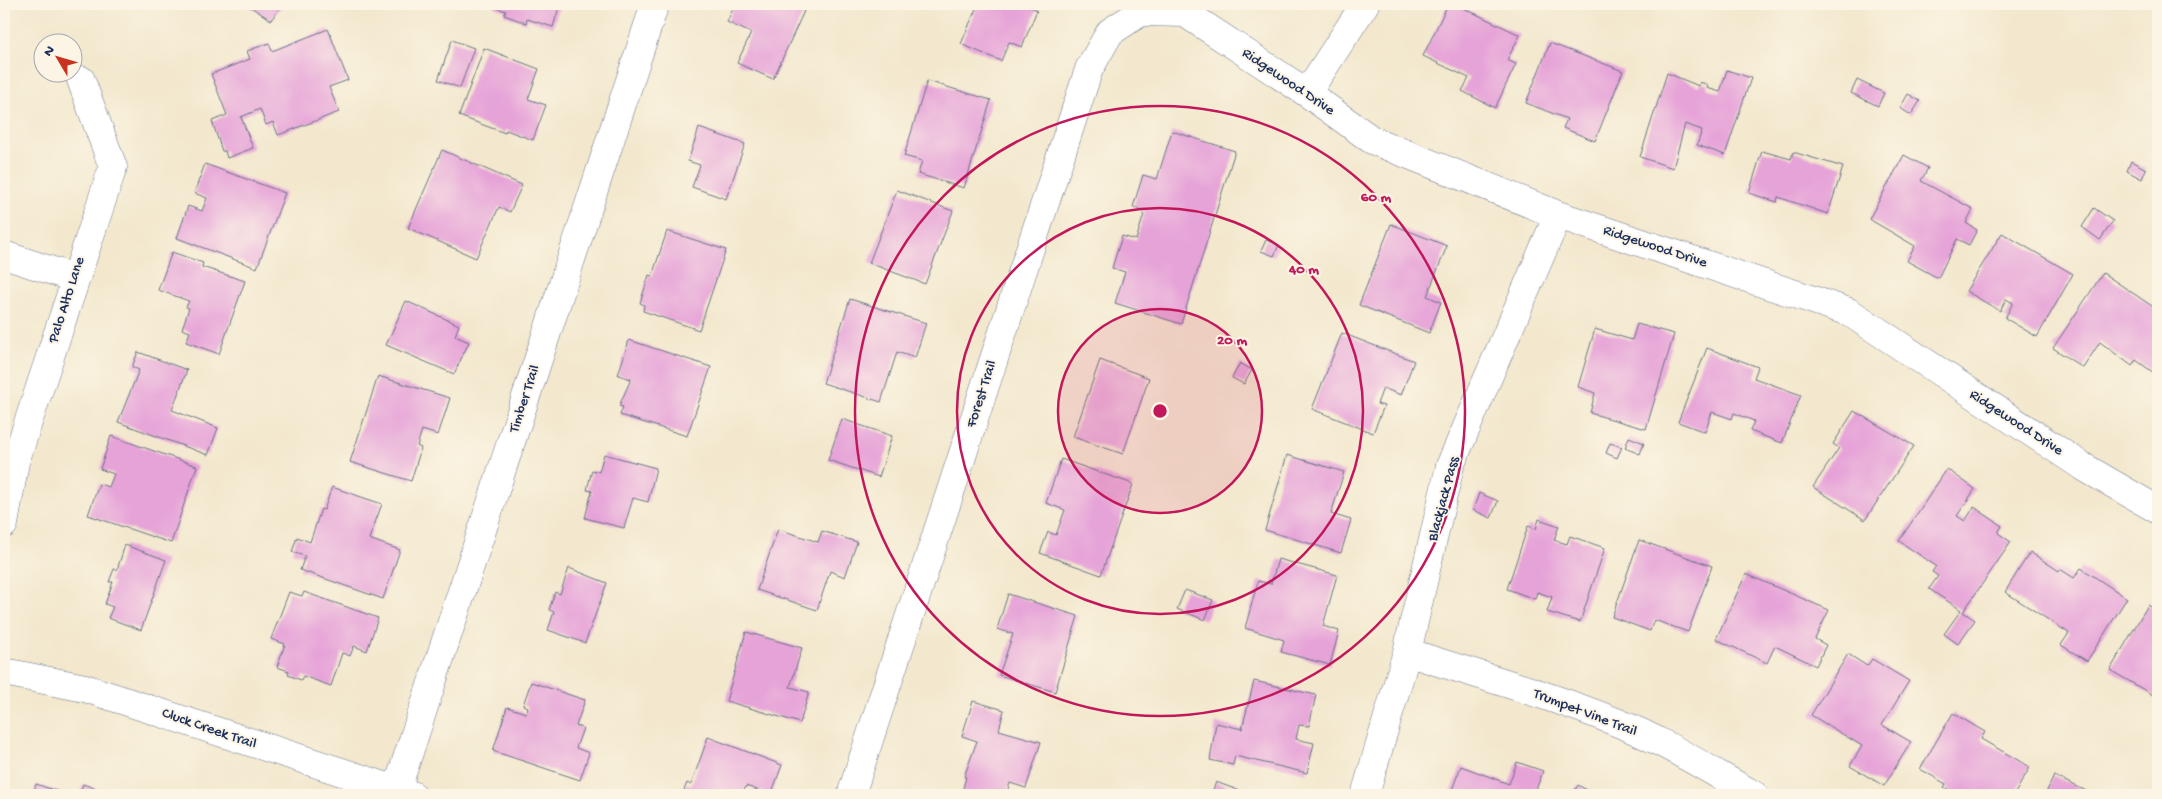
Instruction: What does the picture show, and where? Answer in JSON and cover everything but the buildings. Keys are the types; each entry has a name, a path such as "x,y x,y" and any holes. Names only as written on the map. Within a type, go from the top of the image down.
{"street":[{"name":"Timber Trail","path":"401,794 655,4"},
{"path":"1307,93 1366,4"},
{"name":"Ridgewood Drive","path":"1141,12 1185,13 1307,93 1372,140 1558,215 1849,312 2082,466 2158,510"},
{"name":"Forest Trail","path":"851,795 1089,69 1110,32 1141,12"},
{"name":"Palo Alto Lane","path":"4,524 15,462 74,278 113,166 82,82"},
{"name":"Blackjack Pass","path":"1365,795 1407,652 1450,466 1558,215"},
{"path":"4,255 74,278"},
{"name":"Trumpet Vine Trail","path":"1407,652 1562,701 1618,722 1754,795"},
{"name":"Cluck Creek Trail","path":"4,672 85,688 401,794"}]}
